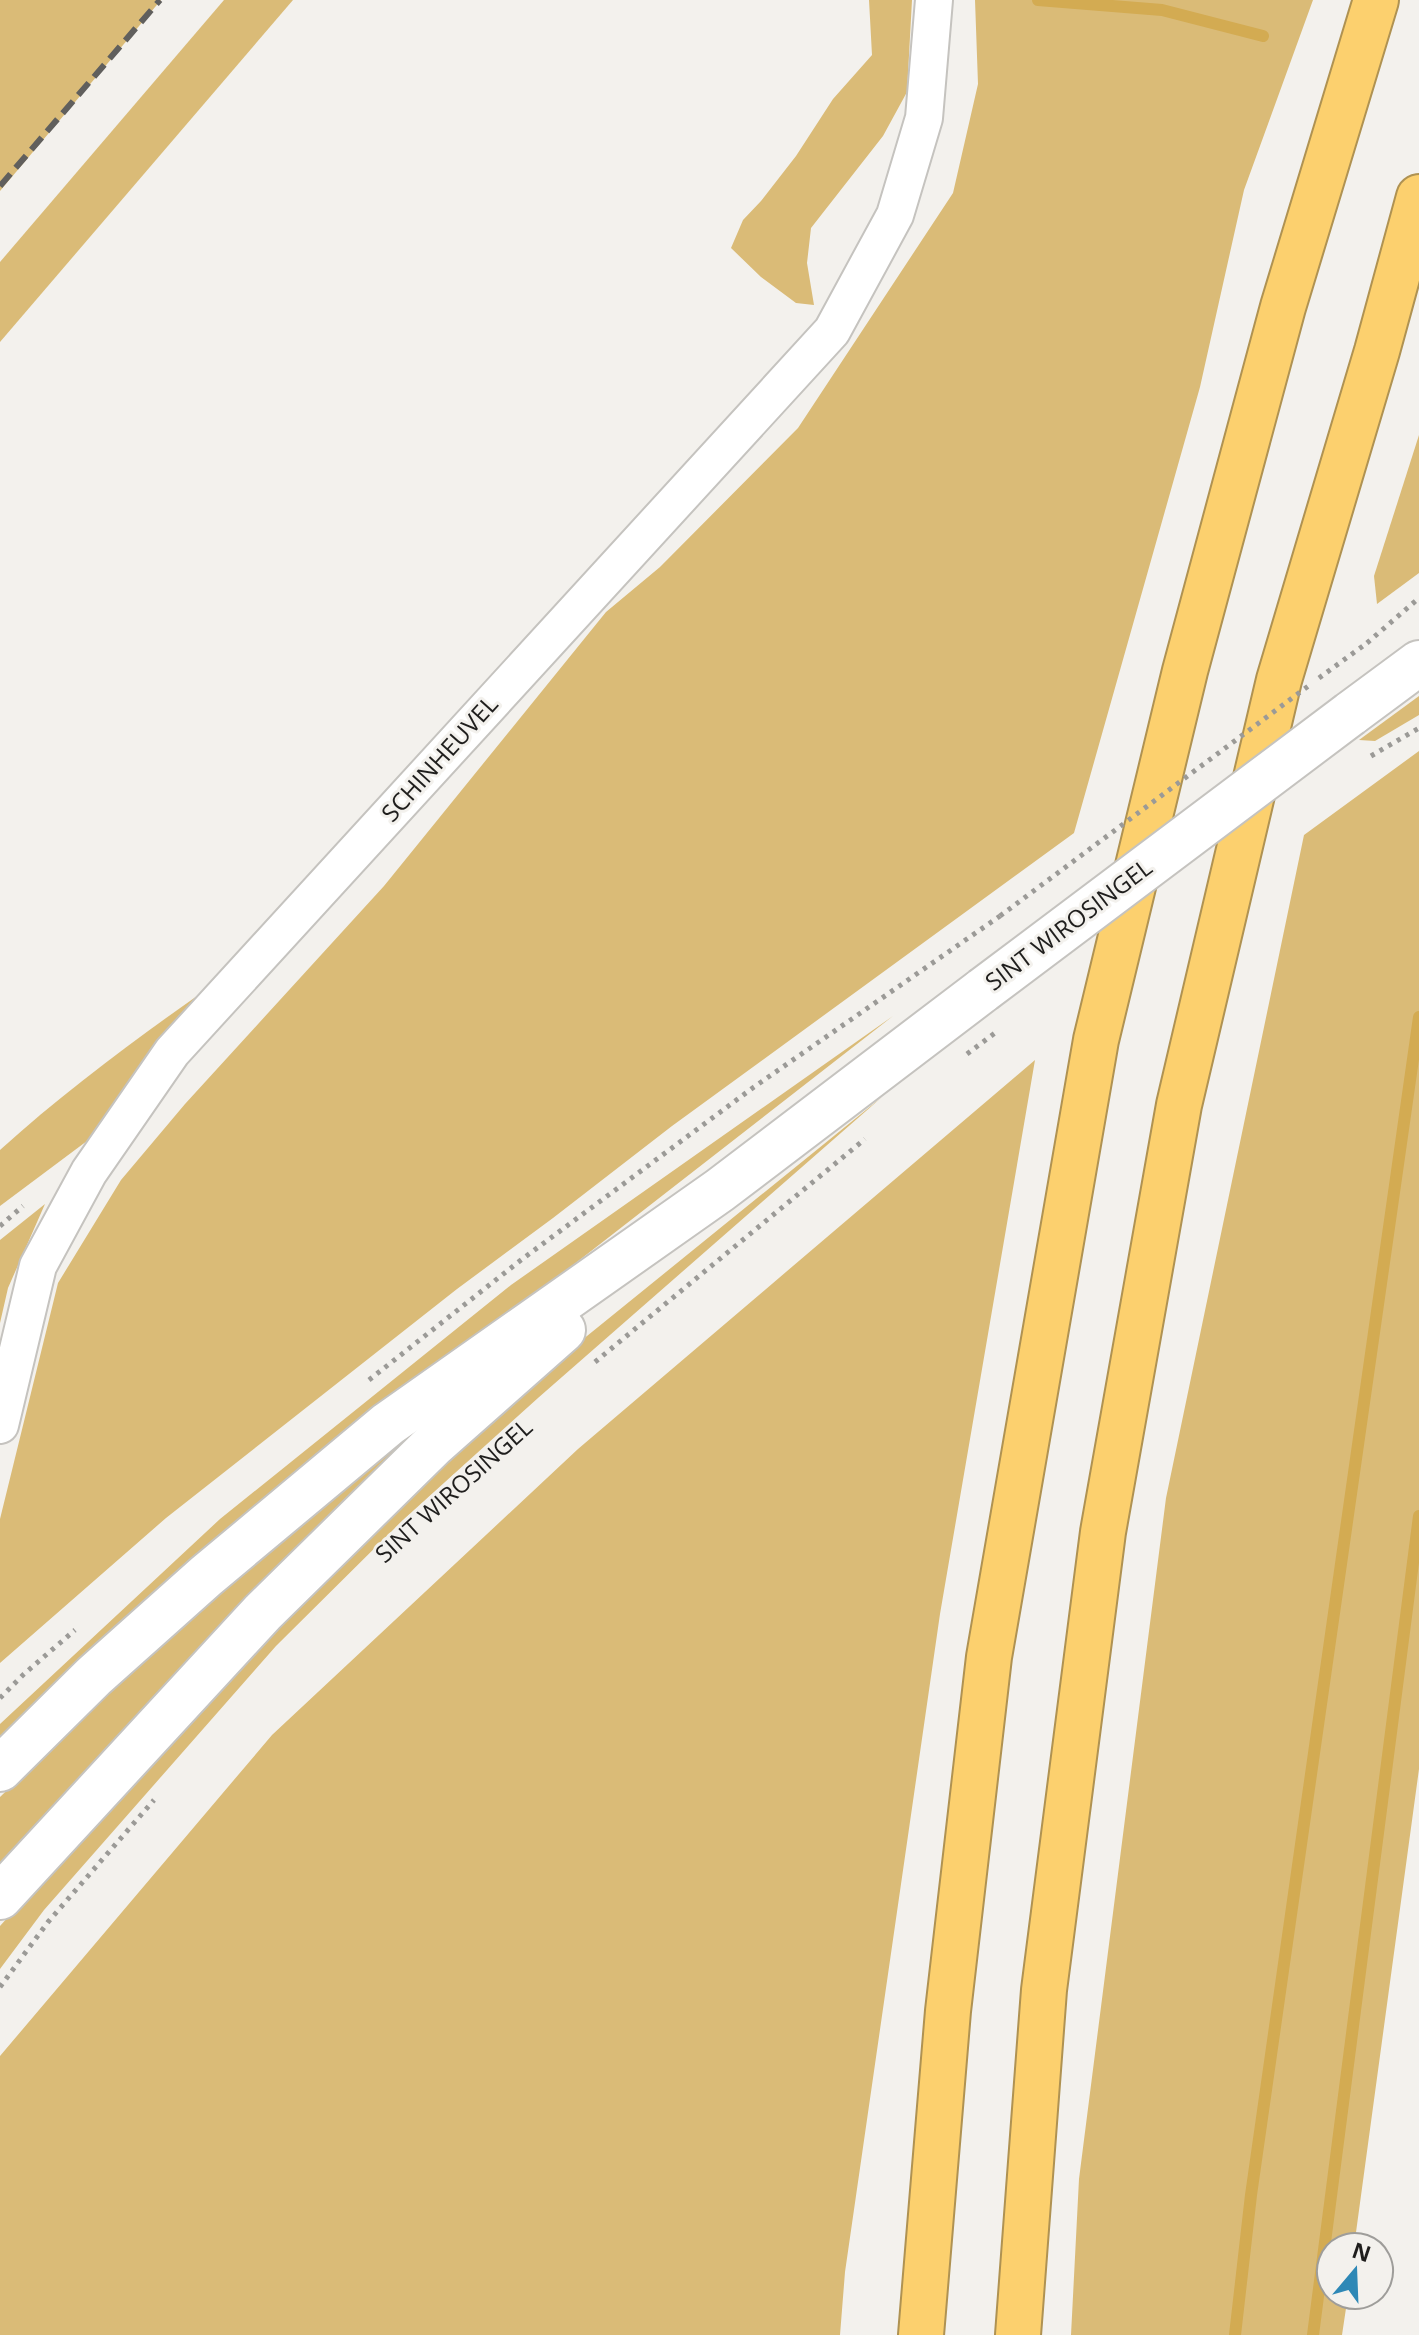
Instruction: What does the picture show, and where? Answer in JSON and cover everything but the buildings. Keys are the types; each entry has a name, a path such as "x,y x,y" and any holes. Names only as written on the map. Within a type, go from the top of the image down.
{"highway":[{"path":"921,2335 948,2011 989,1657 1096,1040 1185,671 1283,307 1376,0"},
{"path":"1018,2335 1044,1990 1101,1548 1179,1105 1279,680 1377,351 1419,197"}],"main road":[{"name":"SINT WIROSINGEL","path":"0,1769 94,1676 206,1576 388,1424 720,1190 1419,663"},
{"name":"SINT WIROSINGEL","path":"0,1897 263,1612 433,1445 720,1190"}],"street":[{"name":"SCHINHEUVEL","path":"0,1425 38,1266 89,1172 172,1052 832,331 895,215 924,118 934,0"}],"path":[{"name":"SINT WIROSINGEL","path":"1000,916 1367,643 1419,598"},
{"path":"1360,763 1419,728"},
{"path":"587,1369 869,1135"},
{"path":"0,1987 48,1922 160,1793"}],"shaded area":[{"path":"0,0 161,0 0,191"},
{"path":"224,0 293,0 0,342 0,262"},
{"path":"869,0 912,0 907,92 883,136 811,228 807,263 814,305 796,303 761,277 731,248 743,220 796,156 833,99 872,55"},
{"path":"975,0 1313,0 1244,190 1200,387 1074,833 672,1126 457,1289 166,1518 0,1663 0,1519 58,1283 121,1180 185,1104 384,886 606,612 660,567 798,428 953,193 978,84"},
{"path":"1419,435 1419,573 1377,604 1374,576"},
{"path":"1419,696 1419,715 1375,741 1359,740"},
{"path":"1419,751 1419,1769 1356,2231 1315,2231 1315,2311 1346,2311 1342,2335 1071,2335 1079,2179 1166,1498 1304,835"},
{"path":"231,972 95,1135 0,1206 0,1150 113,1057"},
{"path":"893,1016 234,1529 0,1751 0,1724 220,1519 511,1285"},
{"path":"1035,1060 940,1614 845,2272 840,2335 0,2335 0,2056 272,1735 578,1449"},
{"path":"882,1097 403,1520 276,1646 44,1910 0,1969 0,1926 230,1670 508,1400"},
{"path":"45,1204 8,1288 0,1323 0,1240"},
{"path":"495,1365 0,1874 0,1797 203,1603"}],"waterway":[{"path":"1038,0 1162,10 1263,36"},
{"path":"1235,2335 1251,2195 1419,1017"},
{"path":"1313,2335 1419,1516"}],"railway":[{"path":"0,186 160,0"}]}
